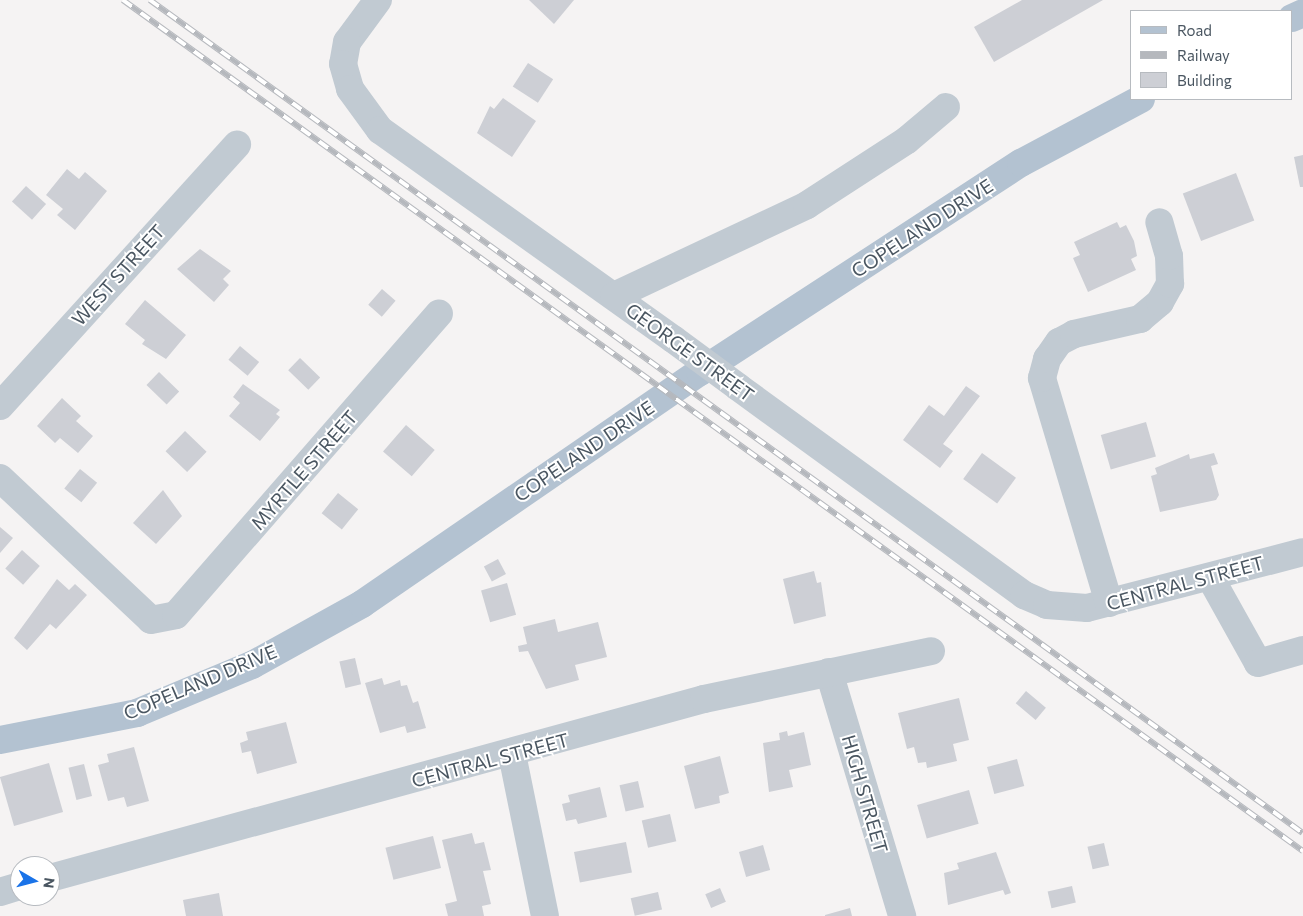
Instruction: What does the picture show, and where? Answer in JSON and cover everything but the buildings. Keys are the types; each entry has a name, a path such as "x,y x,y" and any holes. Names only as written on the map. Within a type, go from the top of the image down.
{"main road":[{"name":"COPELAND DRIVE","path":"0,740 137,713 252,665 362,604 700,372 1021,163 1139,100"}],"street":[{"name":"GEORGE STREET","path":"378,0 348,42 343,64 350,89 380,130 614,296 1024,595 1066,609"},
{"path":"614,296 806,205 907,140 946,107"},
{"name":"WEST STREET","path":"0,406 237,145"},
{"path":"1109,602 1042,378 1047,359 1059,342 1074,334 1140,319 1160,302 1170,284 1169,256 1158,222"},
{"name":"MYRTLE STREET","path":"0,478 124,597 151,620 176,615 205,584 438,314"},
{"name":"CENTRAL STREET","path":"1066,609 1109,602 1303,552"},
{"path":"1210,577 1258,663 1303,650"},
{"name":"CENTRAL STREET","path":"60,875 512,754 704,699 931,651"},
{"name":"HIGH STREET","path":"830,672 902,916"},
{"path":"512,754 546,916"}],"railway":[{"path":"123,0 1303,851"},
{"path":"150,0 1303,833"}]}
